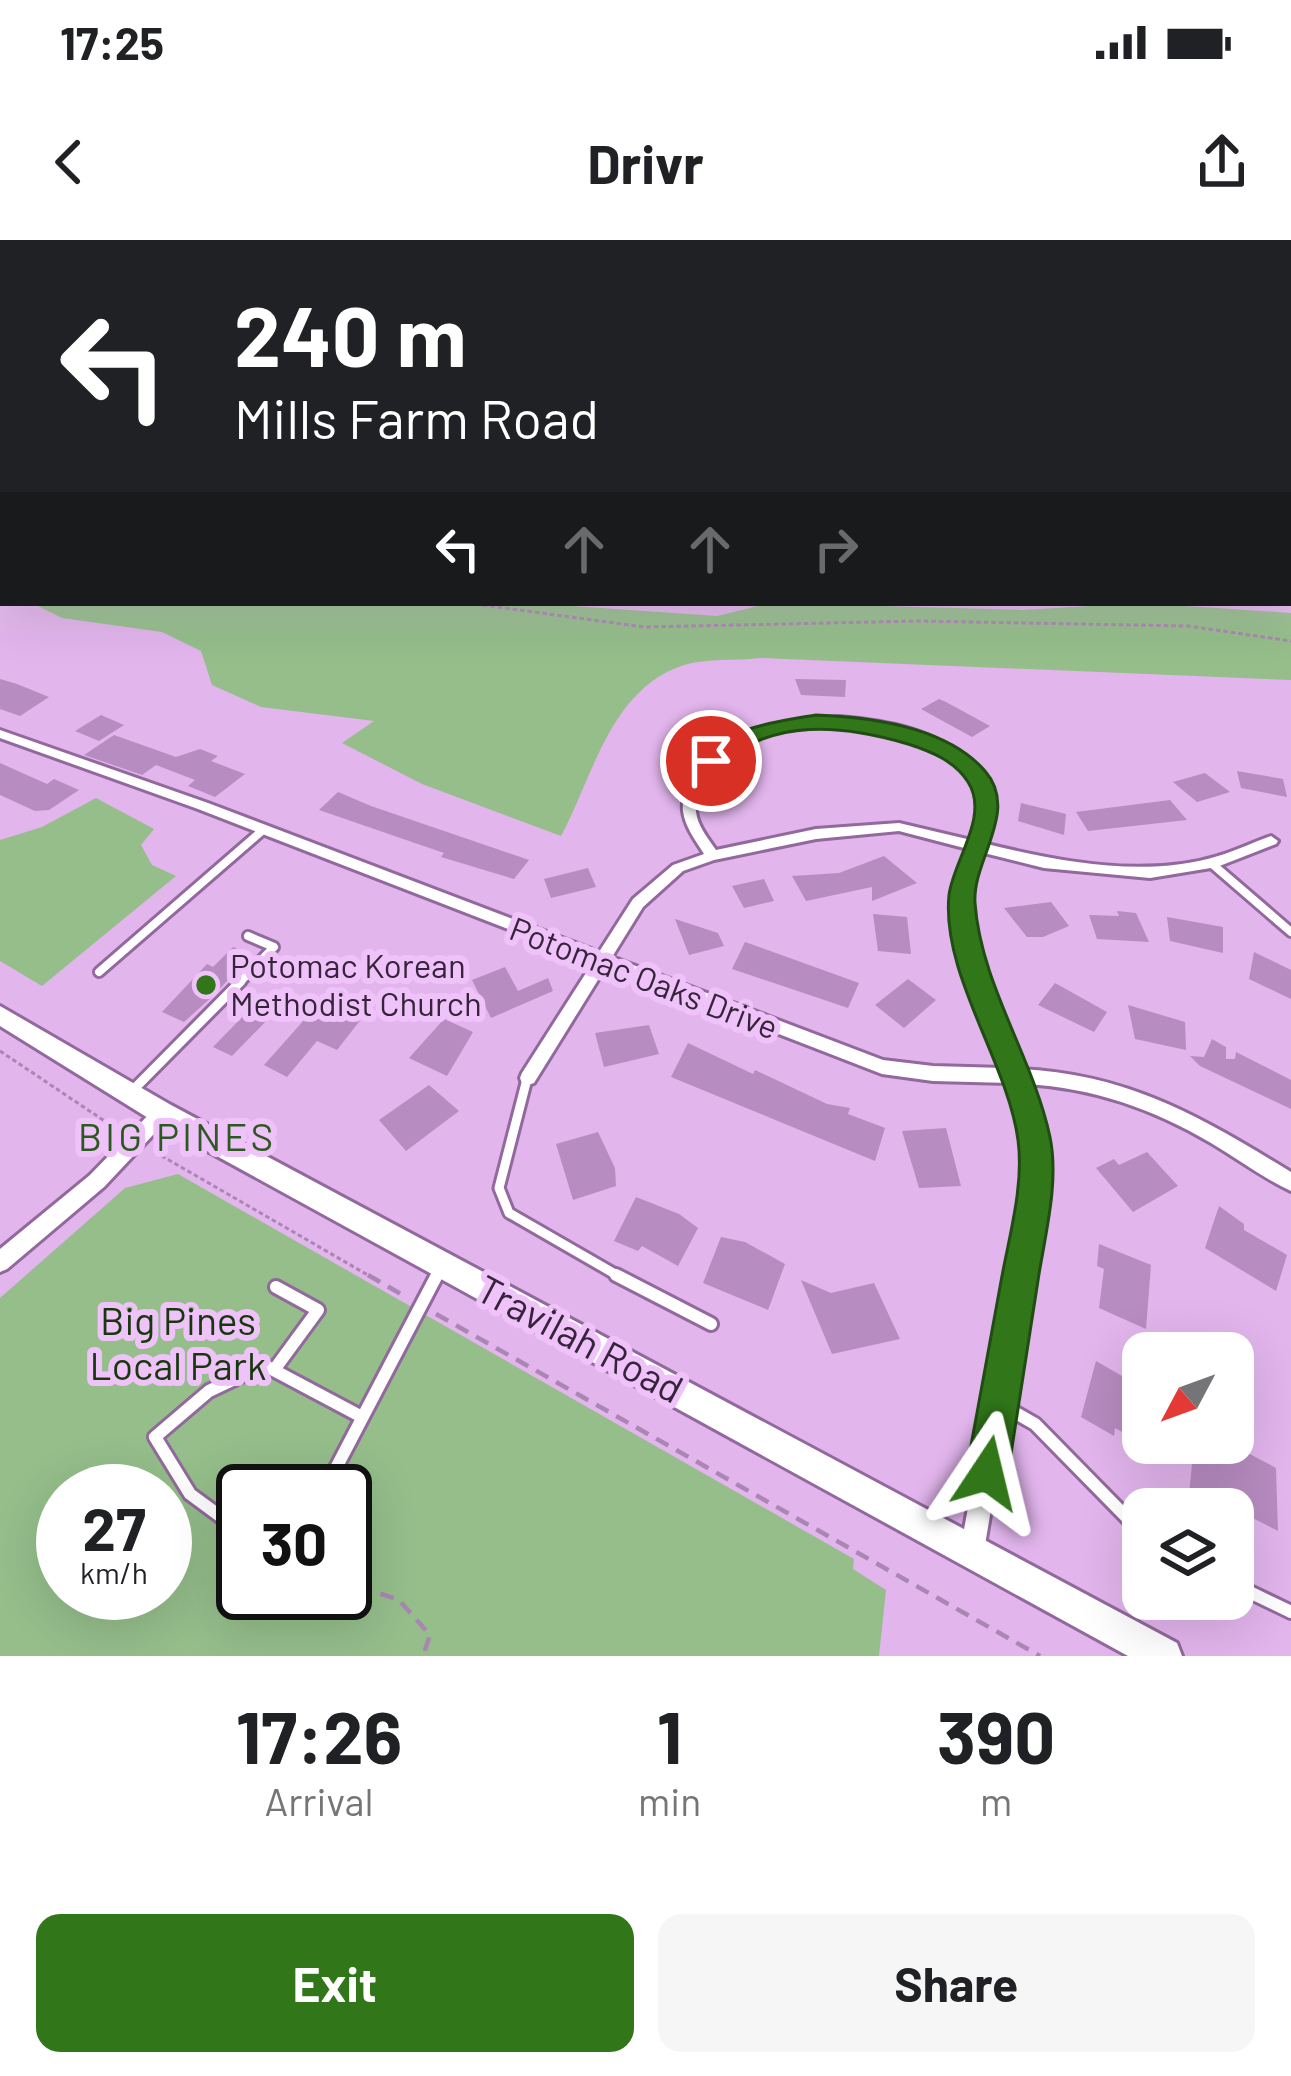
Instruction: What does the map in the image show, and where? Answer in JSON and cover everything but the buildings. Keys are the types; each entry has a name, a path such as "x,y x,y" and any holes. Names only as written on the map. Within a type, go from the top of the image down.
{"main road":[{"name":"Travilah Road","path":"0,1015 162,1112 1164,1656"}],"street":[{"path":"712,856 690,815 698,778 728,746 748,736 816,722 892,729 963,761 985,794 986,817 962,895 965,936 1035,1139 1034,1199 973,1551"},
{"name":"Potomac Oaks Drive","path":"0,734 882,1066 934,1078 1082,1082 1142,1098 1291,1181"},
{"path":"527,1078 656,884 712,856 861,828 898,827 1044,863 1150,873 1210,863 1271,841"},
{"path":"0,1262 82,1194 162,1112"}],"lane":[{"path":"98,972 264,830"},
{"path":"1210,863 1291,932"},
{"path":"130,1093 274,946 248,936"},
{"path":"527,1078 499,1188 508,1213 551,1241 711,1324"},
{"path":"338,1464 442,1264"},
{"path":"274,1370 318,1310 276,1287"},
{"path":"216,1519 173,1477 155,1438 208,1391 264,1365 362,1417"},
{"path":"999,1404 1035,1424 1122,1513"},
{"path":"1254,1594 1291,1612"}],"path":[{"path":"490,606 644,627 693,622 1188,626 1291,641"},
{"path":"0,1051 135,1141 1040,1656"},
{"path":"372,1590 399,1600 430,1635 423,1656"}],"green space":[{"path":"38,606 572,606 717,616 758,606 1023,610 1186,606 1291,613 1291,680 760,658 693,663 659,677 621,714 561,836 422,784 342,743 374,721 261,707 212,685 201,651 162,632 62,618"},
{"path":"96,798 154,829 141,845 152,865 176,876 42,986 0,961 0,840 42,827"},
{"name":"Big Pines Local Park","path":"178,1174 854,1559 853,1569 886,1590 879,1656 0,1656 0,1298 125,1188"}],"place":[{"name":"Potomac Korean Methodist Church","path":"206,985"}],"district":[{"name":"BIG PINES","path":"177,1137"}],"route":[{"path":"711,761 748,736 790,724 861,723 921,737 945,749 978,777 985,794 986,817 969,859 962,895 965,936 1035,1139 1034,1199 987,1473"}]}
